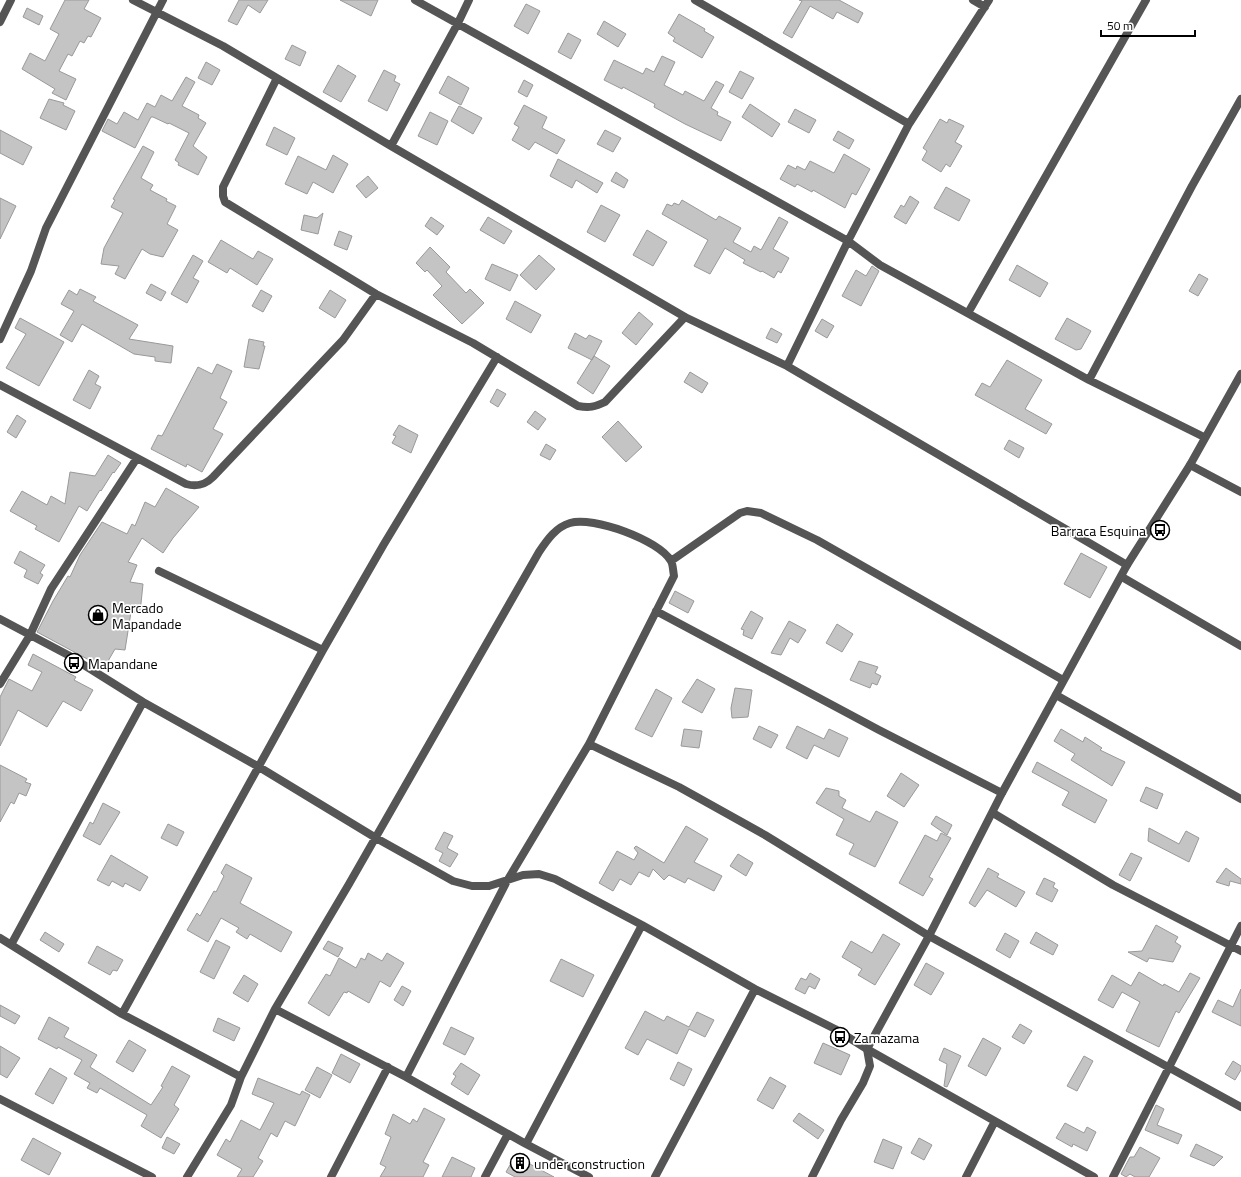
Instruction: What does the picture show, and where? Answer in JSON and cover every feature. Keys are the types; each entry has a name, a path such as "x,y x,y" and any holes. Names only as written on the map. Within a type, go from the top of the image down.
{"street":[{"path":"0,22 11,0"},
{"path":"133,0 155,13 223,46 391,146 685,316 787,366 1127,565"},
{"path":"0,339 31,271 46,228 162,0"},
{"path":"415,0 848,241 880,265 1089,380 1204,437"},
{"path":"391,146 469,0"},
{"path":"694,0 909,124"},
{"path":"787,366 848,241 909,124 987,3 973,0"},
{"path":"968,313 1146,0"},
{"path":"277,78 224,187 223,196 225,202 376,294 497,357 578,406 595,407 605,402 616,392 685,316"},
{"path":"1089,380 1192,186 1241,99"},
{"path":"0,385 186,484 193,486 208,482 343,340 376,294"},
{"path":"122,1014 384,544 497,357"},
{"path":"812,1177 841,1120 863,1083 870,1066 867,1049 929,936 1002,793 1063,680 1122,577 1127,565 1190,465 1204,437 1241,374"},
{"path":"0,684 30,635 51,589 137,458"},
{"path":"1190,465 1241,492"},
{"path":"671,561 740,512 746,511 761,514 817,540 1063,680"},
{"path":"188,1177 231,1105 241,1077 275,1009 376,838 548,539 569,523 579,521 604,524 656,546 671,561 674,576 589,744 507,881 406,1077"},
{"path":"159,571 324,650"},
{"path":"1122,577 1241,646"},
{"path":"656,611 879,730 1002,793"},
{"path":"0,619 68,656 143,702 259,767 376,838 453,881 472,886 489,886 523,875 539,874 555,879 642,925 755,989 835,1029 867,1049 1094,1177"},
{"path":"1056,695 1241,799"},
{"path":"12,943 143,702"},
{"path":"589,744 678,787 765,835 929,936 1241,1107"},
{"path":"993,813 1113,885 1241,951"},
{"path":"526,1144 642,925"},
{"path":"1113,1177 1140,1128 1168,1068 1241,926"},
{"path":"0,938 12,943 122,1014 241,1077"},
{"path":"655,1177 755,989"},
{"path":"275,1009 388,1067 526,1144 589,1177"},
{"path":"331,1177 388,1067"},
{"path":"0,1099 152,1177"},
{"path":"966,1177 995,1121"},
{"path":"484,1177 508,1134"}],"building":[{"path":"65,0 89,0 84,9 101,18 91,37 88,36 84,43 80,41 72,56 68,54 59,71 76,79 66,100 52,93 55,89 22,69 30,53 45,61 59,34 50,29"},
{"path":"239,0 268,0 260,13 248,5 237,25 228,21"},
{"path":"340,0 378,0 371,16"},
{"path":"799,0 839,0 863,13 858,23 837,12 833,19 810,6 792,38 783,33 802,1"},
{"path":"526,4 540,11 528,34 514,26"},
{"path":"27,8 43,16 39,25 23,17"},
{"path":"679,14 705,29 704,31 714,37 702,58 673,41 675,38 668,33"},
{"path":"604,21 626,34 618,47 597,34"},
{"path":"568,33 581,40 571,59 558,52"},
{"path":"292,45 306,52 300,66 285,59"},
{"path":"662,56 675,62 664,85 683,95 685,91 704,101 716,81 724,85 711,108 718,112 717,115 731,122 721,141 654,107 655,104 623,87 622,89 604,80 614,60 643,74 646,68 654,72"},
{"path":"206,62 220,70 212,85 198,78"},
{"path":"338,65 356,76 341,102 323,92"},
{"path":"384,70 396,76 394,81 400,84 387,111 368,101"},
{"path":"740,71 754,78 742,99 729,92"},
{"path":"448,76 469,88 461,105 439,93"},
{"path":"186,77 195,82 182,106 199,115 198,118 206,123 193,146 207,157 198,175 178,165 179,163 175,160 189,133 169,123 168,124 151,117 135,148 102,131 108,119 117,124 124,112 138,120 147,103 155,107 161,95 172,101"},
{"path":"524,80 533,85 527,97 518,92"},
{"path":"49,99 64,103 63,105 75,111 66,130 40,118"},
{"path":"750,104 780,124 772,137 742,117"},
{"path":"524,105 547,117 542,128 565,140 557,154 535,142 529,150 512,140 519,127 514,124"},
{"path":"459,106 482,118 473,134 451,121"},
{"path":"795,109 816,120 809,133 788,122"},
{"path":"430,112 448,121 437,145 418,136"},
{"path":"940,119 947,123 949,119 964,126 955,142 962,146 950,167 946,164 941,172 922,160 927,151 923,148"},
{"path":"274,127 295,138 287,155 266,145"},
{"path":"0,130 32,147 23,165 0,153"},
{"path":"605,130 621,138 613,152 597,144"},
{"path":"838,131 854,140 849,149 833,140"},
{"path":"143,146 154,152 141,178 153,185 150,190 167,199 166,201 176,206 167,224 178,230 163,257 150,254 142,249 125,279 115,274 119,266 101,264 104,248 123,213 111,207 115,200 113,199"},
{"path":"844,154 870,169 856,195 852,193 845,208 813,190 812,192 797,184 795,187 780,179 788,165 796,169 797,166 805,170 810,161 834,173"},
{"path":"333,155 348,164 333,193 313,182 307,194 285,184 298,156 326,170"},
{"path":"558,159 603,183 597,193 576,180 572,188 550,176"},
{"path":"616,172 628,180 624,188 611,181"},
{"path":"368,176 378,188 366,198 356,186"},
{"path":"946,187 970,200 959,221 934,208"},
{"path":"910,196 919,202 906,224 894,217 901,205 904,207"},
{"path":"0,198 16,206 0,239"},
{"path":"682,200 716,220 719,216 741,228 733,242 751,252 754,246 761,250 779,217 788,222 773,249 789,258 781,273 778,271 774,278 743,263 745,260 725,248 710,274 694,266 708,240 662,214 667,204 672,206 674,203 679,205"},
{"path":"601,205 620,215 605,242 587,232"},
{"path":"323,213 318,234 301,230 304,215 317,218"},
{"path":"431,217 444,226 437,235 425,226"},
{"path":"488,217 512,231 504,244 480,230"},
{"path":"647,230 667,242 653,266 633,255"},
{"path":"339,231 352,236 347,250 334,245"},
{"path":"221,240 253,259 258,251 273,259 257,285 230,268 227,273 208,262"},
{"path":"430,247 450,267 446,272 466,293 470,289 484,303 462,324 433,295 442,286 427,270 425,272 416,263"},
{"path":"193,255 203,261 193,278 199,281 187,303 171,294"},
{"path":"539,255 555,269 536,290 520,275"},
{"path":"492,264 518,275 510,291 485,279"},
{"path":"1017,265 1048,283 1040,297 1009,280"},
{"path":"872,266 879,271 861,306 842,296 856,270 866,276"},
{"path":"1199,274 1208,279 1198,296 1189,291"},
{"path":"151,284 166,292 161,301 146,293"},
{"path":"80,289 96,297 93,301 138,325 129,339 173,346 171,363 155,361 155,357 134,354 82,324 72,342 60,335 74,311 61,304 69,290 77,295"},
{"path":"261,290 272,296 263,312 252,306"},
{"path":"330,290 346,300 335,318 319,308"},
{"path":"515,301 541,315 531,333 506,319"},
{"path":"639,312 653,324 636,345 622,333"},
{"path":"20,318 64,342 39,386 6,368 26,334 15,328"},
{"path":"1067,318 1091,331 1081,349 1076,350 1055,339"},
{"path":"822,319 834,326 827,338 815,331"},
{"path":"771,328 782,334 777,343 766,338"},
{"path":"575,333 586,339 589,335 602,341 592,360 568,348"},
{"path":"249,339 264,342 263,346 265,346 259,369 244,367"},
{"path":"594,356 610,366 593,394 577,383"},
{"path":"1007,360 1042,380 1025,409 1052,424 1046,434 975,395 982,383 990,387"},
{"path":"217,364 232,371 220,398 227,402 213,429 223,434 202,472 187,464 186,467 151,449 158,435 162,436 198,367 212,374"},
{"path":"89,370 99,376 95,384 101,387 90,409 73,400"},
{"path":"690,372 708,383 702,393 684,382"},
{"path":"497,389 506,394 498,407 490,402"},
{"path":"535,411 546,419 538,430 527,422"},
{"path":"17,415 26,421 16,438 7,432"},
{"path":"618,421 642,447 626,462 602,437"},
{"path":"399,425 418,435 411,453 392,443 396,436 393,435"},
{"path":"1009,440 1024,448 1019,458 1004,449"},
{"path":"546,444 556,450 550,460 540,455"},
{"path":"108,455 121,463 114,473 113,472 101,491 100,490 87,511 79,506 59,542 35,529 37,526 10,511 22,491 47,505 51,496 65,504 70,472 95,476"},
{"path":"166,488 199,507 173,538 163,553 142,538 128,562 137,565 130,582 143,584 140,613 131,612 125,650 115,649 104,668 37,632 68,576 70,577 80,555 102,522 127,534 132,524 135,526 145,502 155,507"},
{"path":"20,551 45,565 40,573 43,575 38,584 24,577 27,570 14,563"},
{"path":"1081,553 1107,567 1090,598 1064,584"},
{"path":"675,591 694,601 688,613 669,603"},
{"path":"751,611 763,618 752,639 743,635 744,630 741,629"},
{"path":"789,621 806,630 798,643 790,638 781,655 771,653"},
{"path":"837,624 853,634 842,652 826,643"},
{"path":"33,654 76,677 74,680 93,690 81,711 63,701 47,727 18,710 0,746 0,697 9,679 32,691 42,672 28,665"},
{"path":"859,661 878,667 875,673 881,676 877,685 872,683 870,688 850,680"},
{"path":"697,679 715,689 702,713 682,702"},
{"path":"735,688 752,690 748,717 732,718 731,708"},
{"path":"656,689 672,698 652,737 635,729"},
{"path":"759,726 778,735 771,748 753,739"},
{"path":"797,726 824,739 829,729 848,738 839,757 814,745 807,759 786,748"},
{"path":"684,729 702,731 699,748 681,746"},
{"path":"1061,729 1083,742 1085,737 1102,748 1100,750 1125,762 1112,786 1071,760 1075,754 1054,741"},
{"path":"1037,762 1107,800 1095,823 1062,805 1069,792 1032,772"},
{"path":"0,765 27,779 25,782 31,784 26,796 19,793 14,804 11,802 0,822"},
{"path":"901,773 919,785 904,807 887,796"},
{"path":"1146,787 1163,794 1157,809 1140,801"},
{"path":"826,788 839,791 839,796 846,800 842,808 870,822 876,811 898,822 875,867 849,854 854,844 836,835 844,819 816,803"},
{"path":"103,803 120,812 100,845 83,836 90,822 93,824"},
{"path":"936,816 952,825 947,835 931,824"},
{"path":"168,824 184,832 177,846 161,838"},
{"path":"686,826 708,839 694,862 722,876 714,891 688,878 685,883 669,875 664,880 653,869 649,877 639,872 631,885 620,879 613,891 599,883 617,851 634,860 638,853 634,848 636,846 664,863"},
{"path":"1149,828 1179,844 1186,831 1199,838 1189,862 1148,841"},
{"path":"444,832 453,836 447,848 458,854 450,867 439,861 443,853 435,849"},
{"path":"941,833 951,838 929,877 933,879 923,896 899,883 925,835 937,841"},
{"path":"1131,853 1142,858 1130,881 1119,875"},
{"path":"738,854 753,863 746,876 730,866"},
{"path":"111,855 148,877 140,891 125,883 123,887 112,881 109,886 97,880"},
{"path":"226,864 252,878 240,903 292,932 281,952 250,934 247,939 236,932 239,928 221,918 208,942 187,930 197,913 200,916 214,891 216,892 224,876 221,873"},
{"path":"988,868 999,874 997,877 1025,892 1016,907 987,890 975,907 969,903"},
{"path":"1226,868 1241,879 1241,884 1230,881 1229,886 1216,882"},
{"path":"1044,878 1055,883 1053,887 1058,890 1052,902 1036,894"},
{"path":"1156,925 1178,937 1175,942 1181,946 1173,962 1149,958 1147,962 1128,952 1142,951"},
{"path":"45,932 64,944 59,952 40,940"},
{"path":"1036,932 1058,945 1053,955 1030,943"},
{"path":"1005,933 1019,941 1010,958 996,950"},
{"path":"883,934 900,944 875,985 858,975 862,969 842,957 851,941 872,953"},
{"path":"216,940 230,947 214,979 200,972"},
{"path":"328,941 343,948 338,957 323,949"},
{"path":"97,946 123,960 117,971 113,970 110,975 88,963"},
{"path":"368,953 382,961 387,953 404,963 390,987 380,981 369,1003 348,991 347,993 344,992 329,1016 308,1003 326,974 330,976 339,958 356,968 361,958 365,960"},
{"path":"561,959 594,975 583,997 550,981"},
{"path":"926,963 944,973 931,995 914,985"},
{"path":"1139,972 1163,986 1164,984 1179,992 1190,973 1200,978 1179,1013 1176,1011 1159,1047 1126,1031 1140,1002 1122,992 1113,1008 1098,1000 1112,975 1131,986"},
{"path":"810,973 820,979 815,989 809,986 805,994 795,989 801,978 806,980"},
{"path":"244,975 258,984 248,1002 233,993"},
{"path":"402,986 411,991 403,1006 394,1000"},
{"path":"1241,989 1241,1026 1212,1012 1218,1000 1233,1007"},
{"path":"0,1005 20,1016 15,1024 0,1016"},
{"path":"645,1011 664,1021 667,1016 689,1027 697,1012 714,1020 705,1037 689,1029 677,1054 647,1039 638,1055 625,1048"},
{"path":"49,1017 69,1028 64,1037 97,1055 90,1067 151,1105 163,1087 161,1086 172,1066 190,1076 174,1105 179,1109 161,1138 141,1126 147,1115 100,1088 97,1093 87,1088 90,1083 74,1074 82,1060 58,1047 57,1049 38,1039"},
{"path":"218,1018 240,1028 234,1041 213,1031"},
{"path":"1020,1024 1032,1031 1024,1044 1012,1037"},
{"path":"451,1027 474,1038 465,1055 443,1044"},
{"path":"983,1038 1001,1048 986,1076 968,1066"},
{"path":"129,1040 146,1050 133,1072 116,1062"},
{"path":"823,1043 850,1055 841,1075 814,1063"},
{"path":"0,1046 20,1058 7,1078 0,1074"},
{"path":"944,1048 961,1056 947,1087 944,1086 947,1064 939,1060"},
{"path":"341,1054 360,1064 350,1083 332,1073"},
{"path":"1084,1056 1093,1061 1077,1091 1067,1086"},
{"path":"1233,1061 1241,1066 1241,1070 1235,1080 1225,1074"},
{"path":"678,1062 692,1069 684,1086 670,1079"},
{"path":"461,1063 480,1075 468,1095 451,1084 456,1076 453,1074"},
{"path":"317,1067 332,1075 320,1098 305,1090"},
{"path":"50,1068 67,1078 53,1104 35,1094"},
{"path":"770,1077 786,1086 773,1109 757,1100"},
{"path":"258,1078 300,1095 302,1091 310,1095 295,1126 285,1121 277,1137 271,1133 258,1158 263,1161 253,1177 237,1177 242,1169 217,1155 226,1139 230,1142 241,1120 260,1130 274,1103 252,1094"},
{"path":"1156,1105 1164,1109 1157,1125 1182,1135 1178,1144 1145,1130"},
{"path":"424,1108 445,1119 423,1162 429,1165 423,1177 380,1177 386,1167 380,1164 391,1137 385,1134 393,1114 410,1124 413,1119 417,1122"},
{"path":"799,1113 824,1130 818,1139 793,1121"},
{"path":"1065,1123 1084,1133 1087,1127 1096,1132 1087,1151 1073,1144 1072,1147 1056,1138"},
{"path":"167,1137 180,1144 174,1154 162,1148"},
{"path":"33,1138 61,1153 49,1175 21,1160"},
{"path":"919,1138 932,1145 924,1160 911,1153"},
{"path":"883,1139 902,1147 893,1169 874,1162"},
{"path":"1196,1144 1223,1157 1214,1166 1190,1156"},
{"path":"1140,1147 1160,1158 1149,1177 1135,1177 1130,1174 1126,1177 1121,1174 1130,1157 1134,1157"},
{"name":"under construction","path":"515,1156 554,1177 515,1177 506,1172"},
{"path":"452,1157 475,1168 471,1177 442,1177"}],"place":[{"name":"Barraca Esquina","path":"1160,530"},
{"name":"Mercado Mapandade","path":"98,615"},
{"name":"Mapandane","path":"74,663"},
{"name":"Zamazama","path":"840,1037"},
{"name":"under construction","path":"520,1163"}]}
